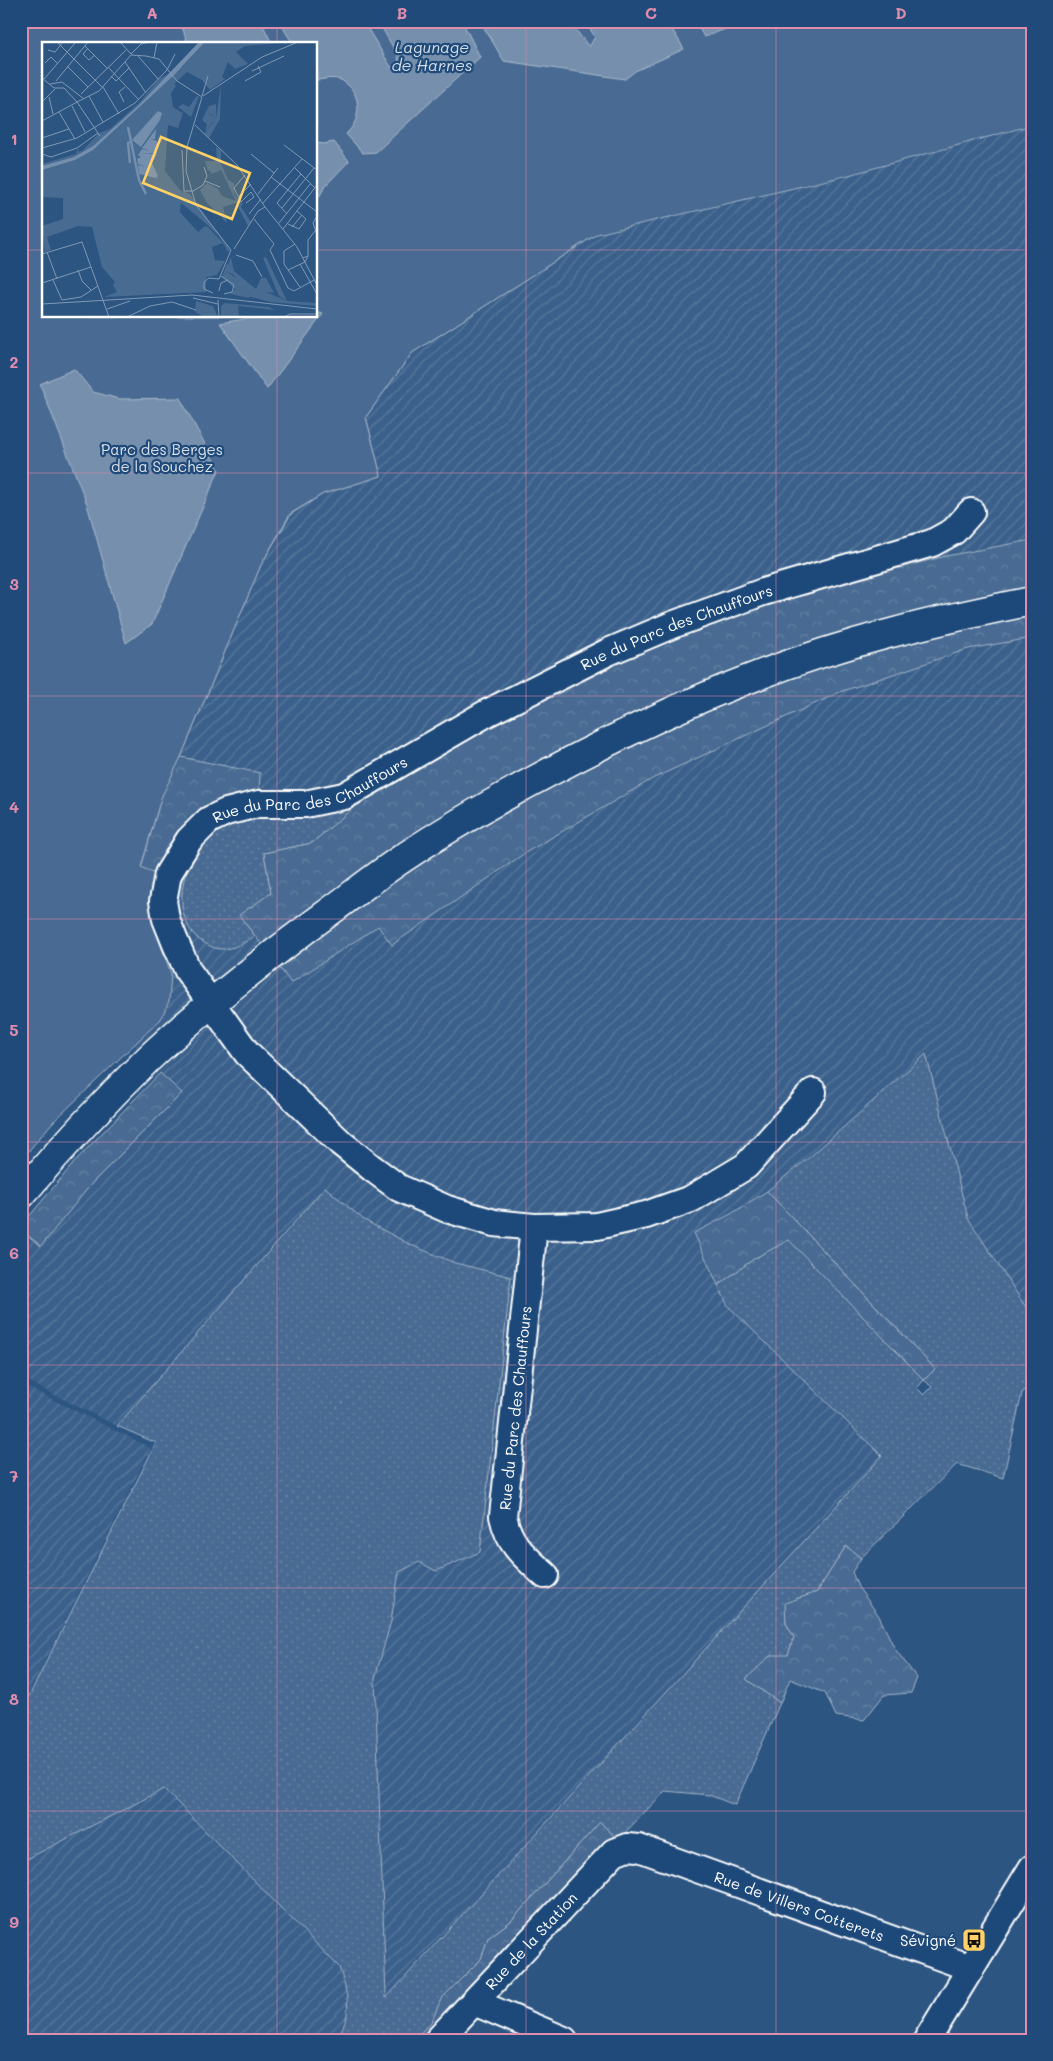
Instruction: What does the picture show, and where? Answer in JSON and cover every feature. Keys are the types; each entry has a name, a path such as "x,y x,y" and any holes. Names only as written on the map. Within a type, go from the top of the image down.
{"main road":[{"path":"21,1195 122,1086 150,1058 212,1003 280,948 403,858 493,802 583,754 664,715 763,674 850,644 948,618 1032,602"}],"street":[{"name":"Rue du Parc des Chauffours","path":"813,1092 746,1166 691,1199 646,1215 597,1226 534,1227 494,1223 447,1209 399,1188 340,1142 254,1059 188,971 166,919 163,901 168,874 189,840 208,820 226,812 258,804 305,804 344,796 487,713 608,652 672,625 763,592 932,543 954,532 971,512"},
{"name":"Rue du Parc des Chauffours","path":"534,1227 503,1516 506,1531 517,1550 545,1574"},
{"name":"Rue de Villers Cotterets","path":"627,1847 638,1848 972,1968"},
{"name":"Rue de la Station","path":"438,2040 614,1852 627,1847"},
{"path":"927,2040 1032,1868"},
{"path":"474,2002 564,2040"}],"shaded area":[{"path":"1032,125 1032,540 947,557 968,649 1032,638 1032,1306 1027,1309 968,1218 926,1054 811,1156 767,1191 731,1214 694,1233 728,1306 882,1456 385,1998 375,1678 391,1621 399,1572 419,1562 511,1277 455,1263 411,1245 364,1220 325,1187 117,1426 21,1376 21,1226 79,1157 160,1073 134,1045 161,1019 169,1000 171,974 155,928 152,905 181,757 261,565 290,514 323,494 381,476 366,417 412,353 597,234 845,176"},
{"path":"21,1384 151,1448 21,1709"},
{"path":"164,1789 339,1967 345,1985 348,2012 344,2029 335,2040 21,2040 21,1862"}],"green space":[{"name":"Parc des Berges de la Souchez","path":"21,21 1032,21 1032,125 845,176 597,234 412,353 366,417 381,476 323,494 290,514 261,565 181,757 161,798 141,867 157,875 152,905 155,928 171,974 169,1001 161,1019 52,1123 21,1160"},
{"path":"597,234 412,353 366,417 381,476 323,494 291,514 261,565 181,757 260,773 259,795 157,875 141,868 161,798 313,423 348,373"},
{"path":"1032,540 1032,638 968,649 840,692 654,778 525,853 392,945 378,926 291,983 239,915 271,893 264,853 312,843 353,808 493,726 613,663 677,636 769,604 859,578 946,556"},
{"path":"353,808 312,843 264,853 271,893 240,915 255,936 239,945 225,949 215,948 197,938 185,919 182,908 183,886 185,874 195,854 206,841 230,825 241,821 262,818 316,816"},
{"path":"926,1054 968,1218 1027,1309 1032,1306 1032,1383 1022,1393 1003,1478 957,1464 861,1558 846,1546 817,1592 786,1603 786,1623 794,1637 788,1655 746,1679 780,1703 735,1805 709,1795 665,1791 618,1840 600,1822 511,1921 488,1938 481,1959 442,1999 432,2021 414,2040 335,2040 341,2031 347,2014 347,1996 339,1967 164,1789 21,1862 21,1712 156,1443 117,1426 325,1187 364,1220 411,1245 455,1263 511,1277 480,1552 436,1571 419,1562 399,1572 391,1621 375,1678 386,1998 882,1456 728,1306 718,1285 755,1258 789,1239 924,1380 935,1369 767,1191 811,1156","holes":["924,1380 932,1387 924,1395 917,1388"]},
{"path":"160,1073 182,1093 93,1182 41,1246 21,1230 21,1226 79,1157"},
{"path":"767,1191 935,1369 924,1380 789,1240 755,1258 718,1285 694,1233 731,1214"},
{"path":"846,1546 861,1558 852,1572 858,1587 879,1616 895,1649 917,1678 911,1693 884,1695 864,1720 836,1716 825,1693 790,1679 780,1703 746,1679 771,1655 788,1655 794,1637 786,1623 785,1603 817,1592"},
{"path":"600,1822 618,1840 428,2040 414,2040 432,2021 441,1999 481,1959 488,1938 511,1921"}],"water":[{"path":"180,21 261,21 271,42 187,42"},
{"name":"Lagunage de Harnes","path":"279,21 363,21 391,67 399,64 398,56 378,21 462,21 480,57 376,152 363,153 346,134 352,128 357,113 358,106 353,91 341,80 332,78 318,80 318,42 292,42"},
{"name":"Lagunage de Harnes","path":"480,21 569,21 589,47 595,37 585,21 667,21 684,49 635,71 625,79 504,61"},
{"path":"695,21 747,21 704,37"},
{"path":"334,142 349,161 326,185 318,199 318,143"},
{"path":"318,313 323,314 267,389 220,323 251,318 318,318"},
{"path":"74,369 93,392 119,399 180,398 219,470 152,624 126,643 87,504 40,384"}],"place":[{"name":"Sévigné","path":"974,1940"}]}
